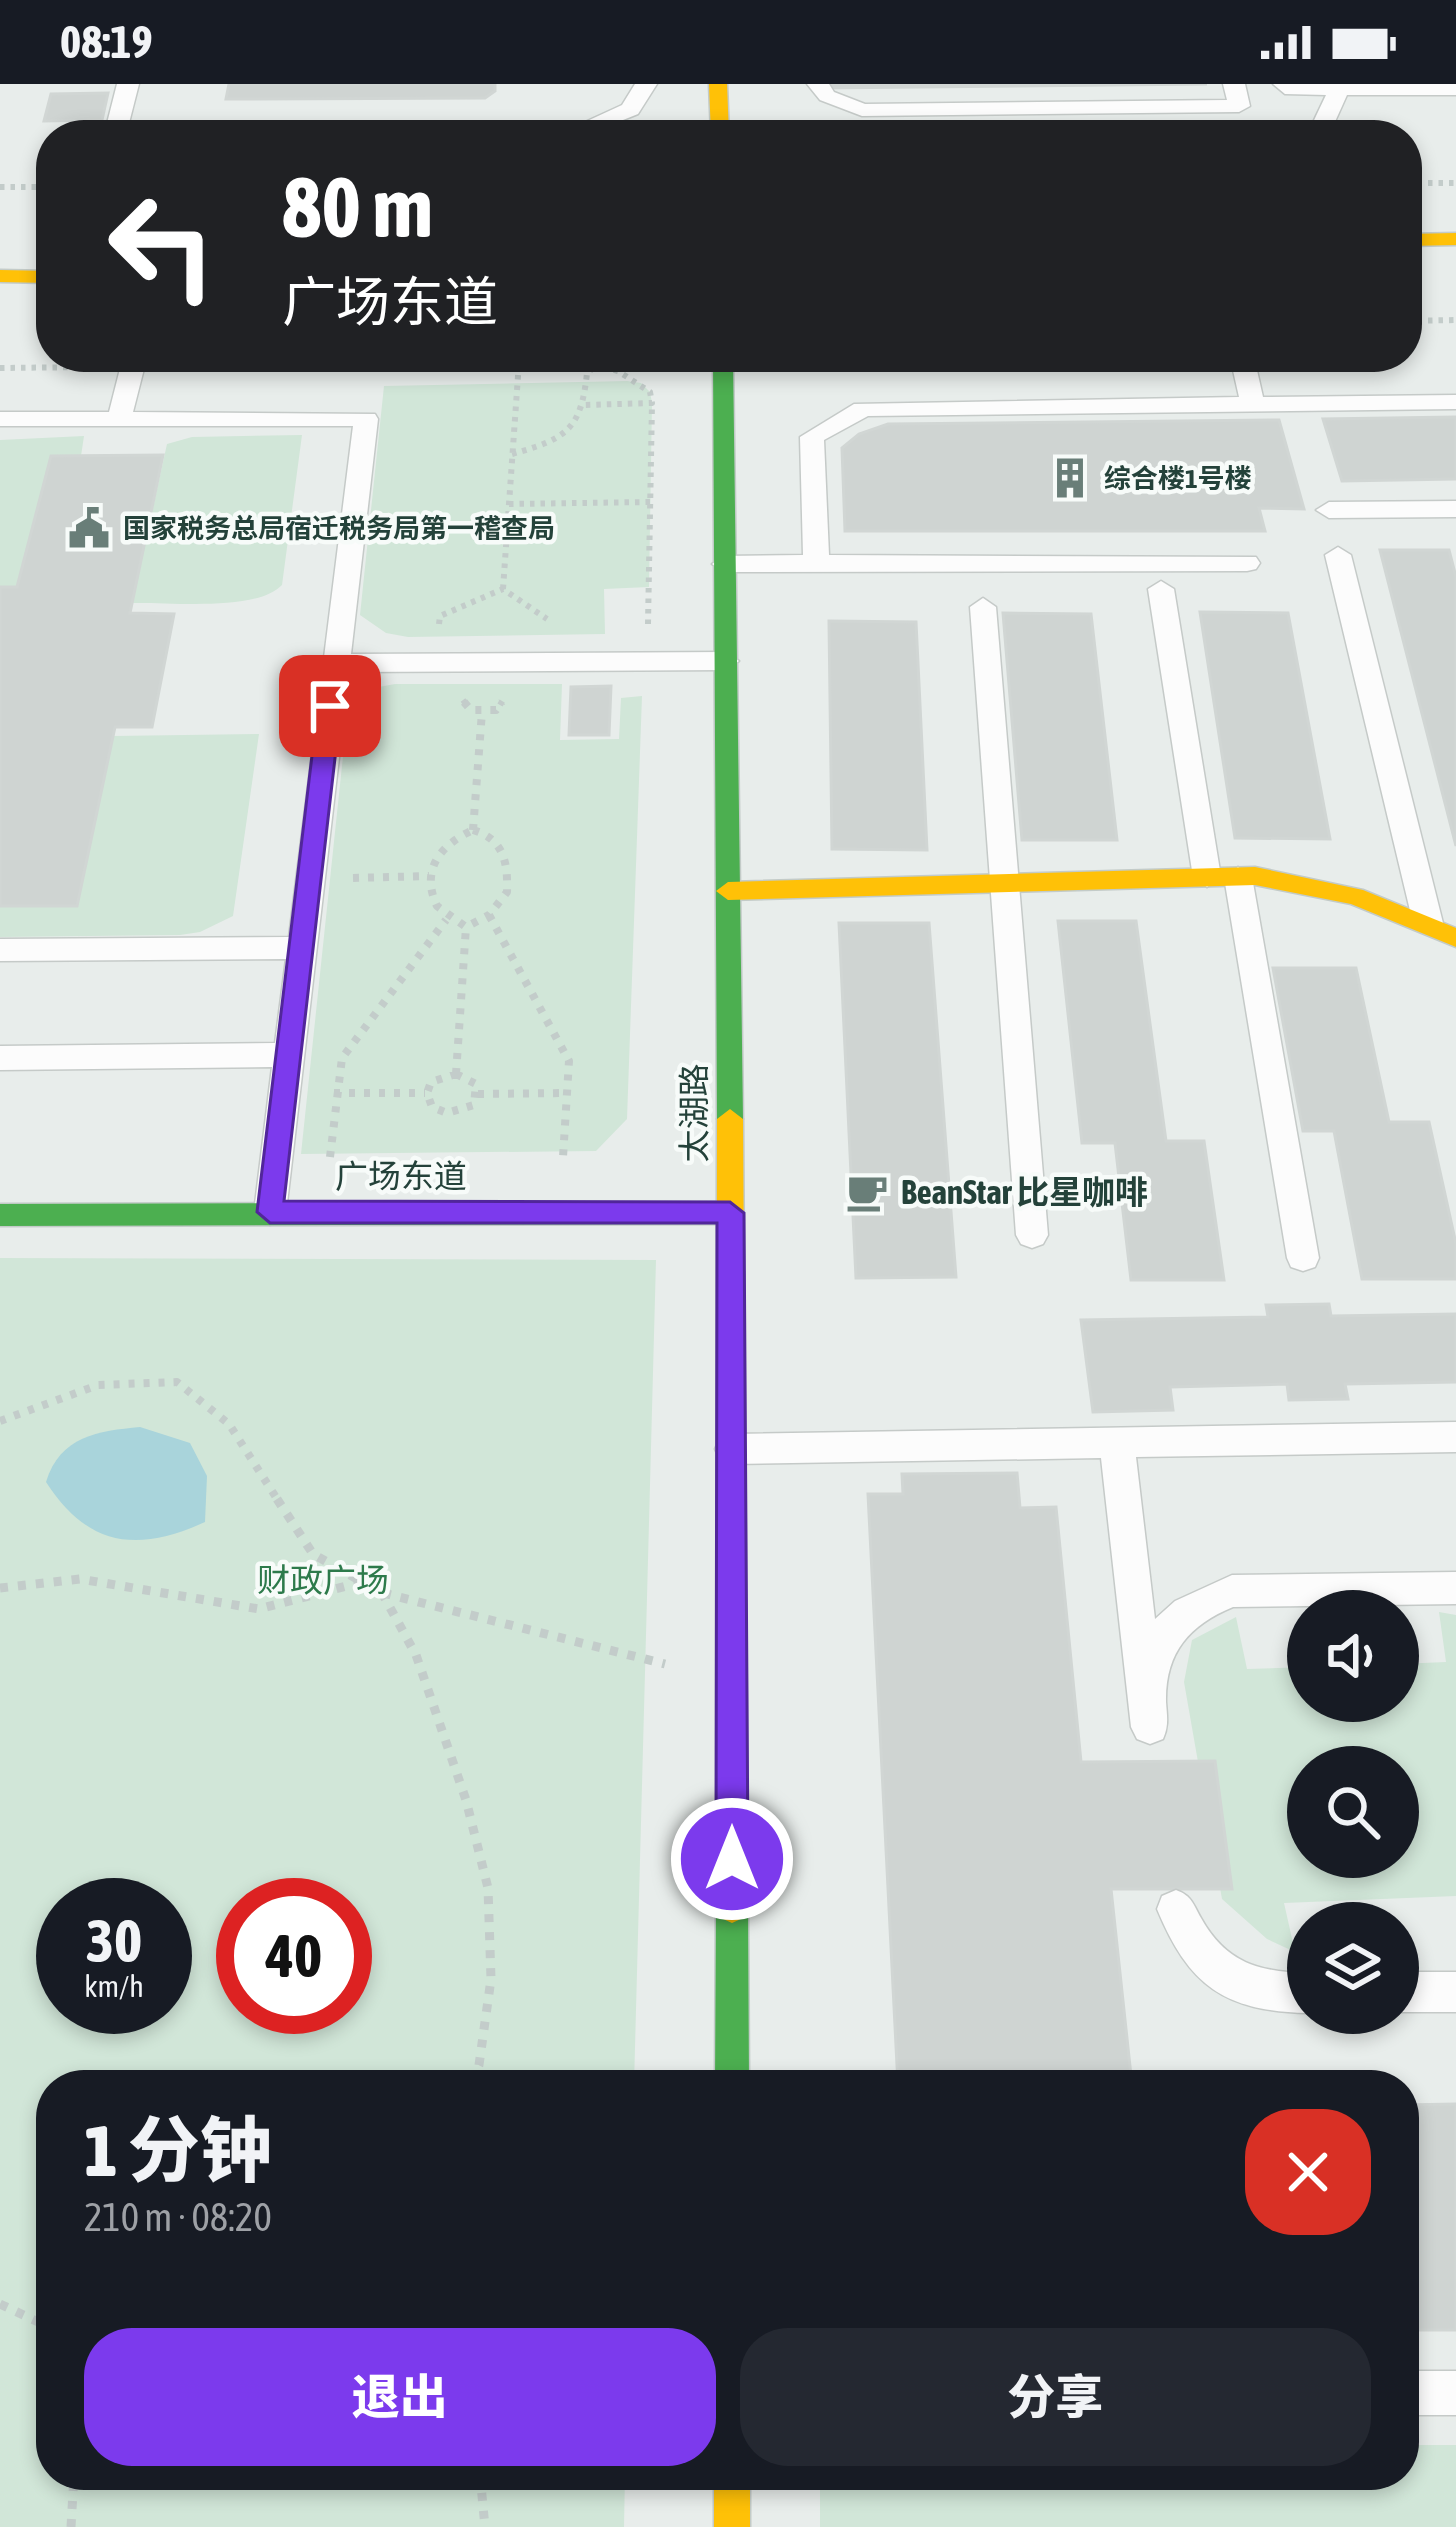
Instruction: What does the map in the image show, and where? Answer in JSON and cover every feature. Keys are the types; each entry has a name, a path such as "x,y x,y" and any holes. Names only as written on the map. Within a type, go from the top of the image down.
{"street":[{"path":"718,84 719,120"},
{"path":"1422,240 1456,239"},
{"path":"0,277 36,277"},
{"name":"太湖路","path":"723,372 732,2070"},
{"path":"728,891 1222,877 1355,896 1428,922 1456,938"},
{"name":"广场东道","path":"0,1214 730,1213"},
{"path":"732,2490 732,2527"}],"lane":[{"path":"119,120 128,84"},
{"path":"606,120 630,109 646,84"},
{"path":"818,84 827,96 862,110 1240,106 1234,84"},
{"path":"1284,84 1285,88 1456,88"},
{"path":"1321,120 1340,88"},
{"path":"1021,108 1022,120"},
{"path":"118,420 131,372"},
{"path":"1245,372 1252,404"},
{"path":"816,563 812,437 863,409 1456,402"},
{"path":"0,419 366,419 270,1212"},
{"path":"1329,510 1456,508"},
{"path":"1338,555 1428,922"},
{"path":"725,564 1247,563"},
{"path":"1161,589 1303,1258"},
{"path":"983,608 1033,1235"},
{"path":"335,663 726,661"},
{"path":"0,982 4,950 301,947"},
{"path":"0,1058 288,1055"},
{"path":"732,1449 1456,1437"},
{"path":"1118,1443 1150,1727"},
{"path":"1145,1685 1155,1649 1180,1615 1232,1592 1456,1588"},
{"path":"1176,1909 1195,1951 1222,1978 1287,1993"},
{"path":"1419,1992 1456,1992"},
{"path":"1419,2393 1456,2392"}],"path":[{"path":"1422,183 1456,182"},
{"path":"0,187 36,187"},
{"path":"1422,320 1456,320"},
{"path":"0,368 36,366"},
{"path":"503,589 518,372"},
{"path":"512,454 564,433 585,413 589,372"},
{"path":"616,372 640,383 650,392 652,403 647,662"},
{"path":"585,405 652,403"},
{"path":"509,504 650,502"},
{"path":"473,830 482,712"},
{"path":"473,830 497,841 507,858 507,892 489,915 466,927 446,920 437,909 429,876 434,857 446,843 473,830"},
{"path":"310,878 429,876"},
{"path":"489,915 569,1061 560,1212"},
{"path":"323,1212 341,1058 446,920"},
{"path":"456,1074 466,927"},
{"path":"425,1093 430,1082 456,1074 468,1076 478,1094"},
{"path":"425,1093 436,1112 449,1115 464,1112 478,1094"},
{"path":"284,1094 425,1093"},
{"path":"478,1094 567,1093"},
{"path":"0,1421 98,1385 177,1382 229,1424 313,1554 382,1593 732,1679"},
{"path":"0,1588 80,1579 259,1609 362,1582"},
{"path":"382,1593 416,1654 466,1800 488,1888 491,1979 476,2070"},
{"path":"0,2304 36,2321"},
{"path":"71,2527 73,2490"},
{"path":"481,2490 485,2527"}],"green space":[{"path":"641,383 652,403 649,587 604,589 605,634 408,637 386,633 360,615 384,386"},
{"path":"302,435 282,585 253,599 233,602 132,603 167,444 192,437"},
{"path":"84,436 81,456 51,457 17,587 0,587 0,440"},
{"path":"562,684 560,740 619,739 621,698 642,696 627,1119 596,1151 301,1154 348,709 373,688"},
{"path":"259,734 233,916 200,932 180,935 0,937 0,906 77,906 113,736"},
{"name":"财政广场","path":"0,1258 656,1260 634,2070 36,2070 36,2490 625,2490 624,2527 0,2527"},
{"path":"1439,1612 1456,1615 1456,1896 1287,1902 1287,1948 1267,1939 1222,1899 1184,1682 1192,1640 1236,1617 1247,1669 1287,1668 1287,1722 1419,1722 1419,1663 1446,1662"},
{"path":"1419,2445 1456,2445 1456,2527 820,2527 820,2490 1419,2490"}],"water":[{"path":"140,1427 190,1443 207,1476 205,1522 157,1538 116,1538 79,1520 46,1482 71,1445 95,1434"}],"building":[{"path":"229,84 495,84 495,91 485,98 226,99"},
{"path":"822,84 1207,84 823,88"},
{"path":"108,93 102,120 44,120 51,94"},
{"path":"1456,417 1456,479 1342,481 1323,419"},
{"name":"综合楼1号楼","path":"1279,420 1304,509 1259,508 1265,531 845,531 842,448 859,434 888,424"},
{"path":"163,455 130,613 174,614 152,727 115,727 77,906 0,906 0,587 17,587 51,456"},
{"path":"1380,550 1449,550 1456,577 1456,846"},
{"path":"1200,612 1288,613 1330,839 1235,838"},
{"path":"1003,613 1091,614 1117,840 1022,840"},
{"path":"829,621 916,622 927,850 832,849"},
{"path":"611,686 609,735 569,735 571,687"},
{"path":"1058,921 1136,921 1166,1141 1204,1141 1224,1280 1131,1280 1115,1143 1082,1143"},
{"path":"839,923 929,923 956,1277 856,1278"},
{"path":"1273,968 1356,968 1389,1122 1429,1122 1456,1244 1456,1279 1362,1279 1334,1131 1303,1131"},
{"path":"1329,1304 1331,1316 1456,1314 1456,1382 1345,1384 1348,1399 1289,1400 1287,1384 1170,1387 1173,1410 1093,1412 1081,1320 1268,1317 1266,1305"},
{"path":"1017,1473 1020,1508 1056,1507 1081,1762 1215,1761 1232,1889 1111,1889 1130,2070 897,2070 868,1494 903,1494 902,1474"},
{"path":"1456,2104 1456,2330 1419,2330 1419,2105"}],"traffic: fast":[{"path":"723,372 730,1119"},
{"path":"0,1215 730,1213"},
{"path":"732,1907 732,2070"}],"traffic: slow":[{"path":"718,84 719,120"},
{"path":"1422,240 1456,239"},
{"path":"0,276 36,277"},
{"path":"728,891 1255,876 1355,896 1456,938"},
{"path":"730,1119 732,1907"},
{"path":"732,2490 732,2527"}],"place":[{"name":"综合楼1号楼","path":"1070,478"},
{"name":"国家税务总局宿迁税务局第一稽查局","path":"89,528"},
{"name":"BeanStar 比星咖啡","path":"867,1192"}],"route":[{"path":"330,706 270,1212 730,1213 732,1859"}]}
